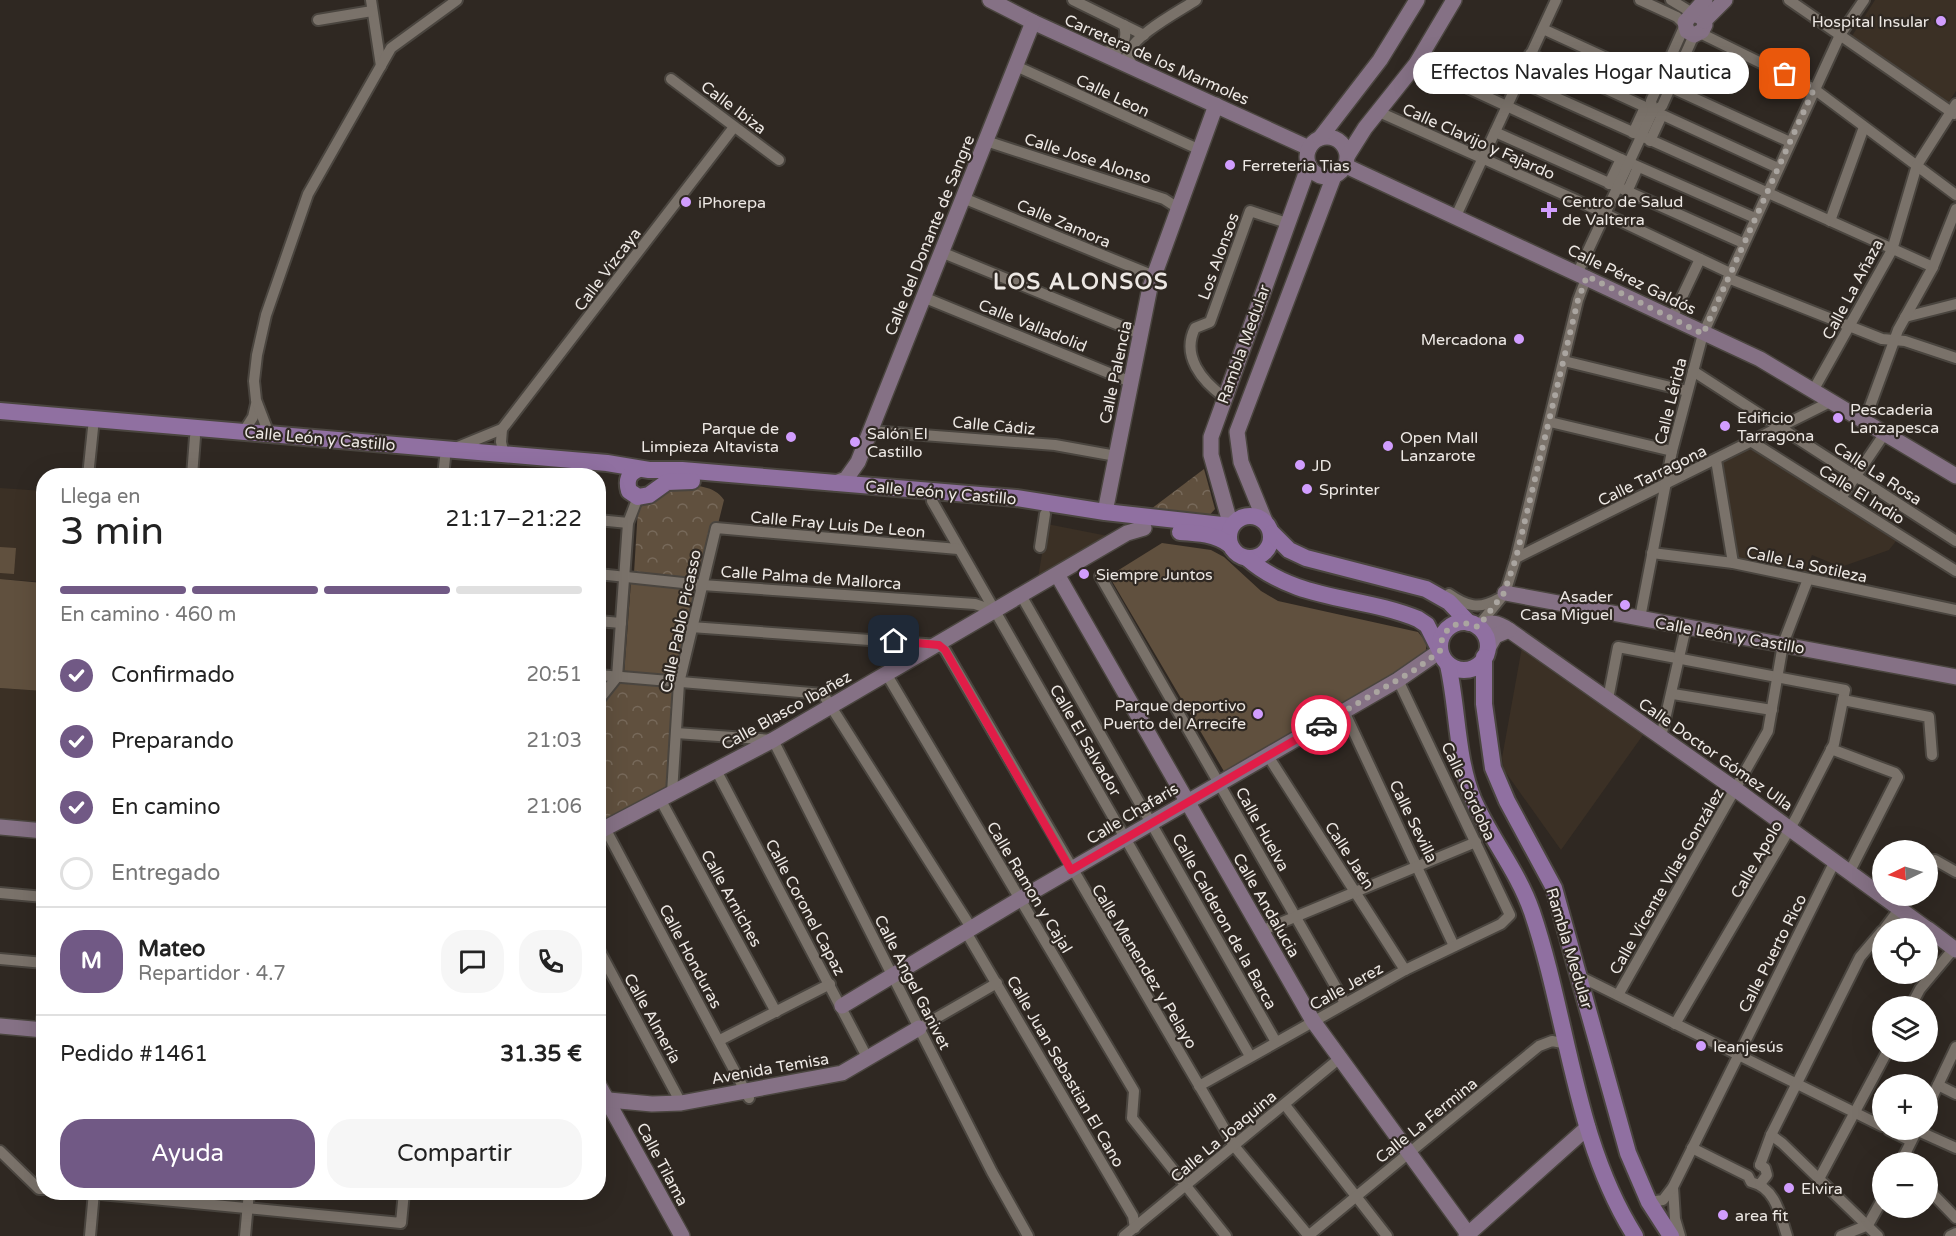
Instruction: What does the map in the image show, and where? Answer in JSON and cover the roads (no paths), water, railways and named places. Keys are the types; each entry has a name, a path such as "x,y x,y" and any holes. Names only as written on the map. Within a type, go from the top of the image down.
{"main road":[{"name":"Calle León y Castillo","path":"0,411 244,431 559,468"},
{"name":"Calle León y Castillo","path":"0,422 447,454 502,448 644,470 682,470 1016,498 1105,512 1231,526"},
{"path":"644,470 656,480 656,488 649,495 633,491 631,474 644,470"},
{"name":"Calle León y Castillo","path":"606,474 633,491"},
{"name":"Calle León y Castillo","path":"656,488 667,482 684,480 932,501 1209,535 1222,539 1230,545"},
{"path":"1243,516 1259,517 1268,527 1271,541 1263,555 1247,558 1234,552 1230,545 1231,526 1243,516"},
{"name":"Rambla Medular","path":"1268,527 1289,550 1306,558 1426,589 1449,602 1473,625"},
{"name":"Rambla Medular","path":"1247,558 1262,571 1294,588 1418,619 1427,625 1444,658 1466,776 1474,800 1529,905 1568,1044 1588,1127 1605,1179 1619,1210 1635,1236"},
{"path":"1460,623 1473,625 1485,637 1486,654 1475,667 1468,670 1444,658 1441,640 1447,629 1460,623"},
{"name":"Rambla Medular","path":"1486,654 1484,704 1493,768 1507,801 1554,888 1581,977 1628,1153 1649,1203 1671,1236"}],"street":[{"path":"244,431 253,417 256,400 254,381 266,315 308,194 390,48 457,0"},
{"name":"Carretera de los Marmoles","path":"990,0 1098,52 1118,56 1135,68 1216,105 1314,143 1338,139 1342,165"},
{"path":"1073,0 1144,35"},
{"path":"1135,68 1127,56 1129,48 1144,35 1196,0"},
{"path":"1342,165 1322,176 1309,165 1314,143 1380,60 1417,0"},
{"name":"Rambla Medular","path":"1268,527 1241,462 1237,432 1342,165 1416,64 1454,0"},
{"path":"1456,216 1556,0"},
{"path":"1640,0 1695,26 1814,89 1956,195"},
{"path":"1671,0 1695,26"},
{"path":"1642,136 1653,111 1662,106 1705,0"},
{"path":"1473,625 1504,593 1516,558 1550,422 1582,274 1605,215 1653,111 1651,101 1660,83 1695,26 1725,0"},
{"path":"1789,0 1954,110"},
{"name":"Calle Lérida","path":"1640,618 1672,451 1703,334 1840,35 1864,0"},
{"path":"318,20 372,6 381,66"},
{"name":"Calle del Donante de Sangre","path":"835,483 846,479 858,462 1033,22"},
{"path":"1118,56 1127,34 1124,25"},
{"path":"1543,28 1790,142"},
{"path":"1530,54 1778,168"},
{"path":"1416,64 1755,218"},
{"name":"Calle Leon","path":"1016,66 1198,149"},
{"name":"Calle Ibiza","path":"671,79 779,160"},
{"path":"1519,81 1933,267"},
{"name":"Calle Palencia","path":"1105,512 1154,276 1198,149 1216,105"},
{"name":"Calle La Añaza","path":"1814,389 1892,249 1917,165 1954,110"},
{"name":"Calle Clavijo y Fajardo","path":"1379,112 1700,259 1729,275 1882,339 1894,339 1956,358"},
{"name":"Calle Vizcaya","path":"502,429 734,127"},
{"path":"1830,221 1864,127"},
{"path":"1495,132 1743,243"},
{"name":"Calle Jose Alonso","path":"986,141 1164,200 1178,208"},
{"path":"1618,188 1630,163"},
{"name":"Rambla Medular","path":"1231,526 1211,455 1211,437 1309,165"},
{"name":"Calle Pérez Galdós","path":"1342,165 1582,274 1703,334 1760,359 1814,389 1956,476"},
{"name":"Calle Zamora","path":"963,198 1154,276"},
{"path":"1865,420 1894,339 1933,267 1956,209"},
{"name":"Los Alonsos","path":"1224,397 1215,391 1194,367 1190,337 1195,328 1210,322 1250,211 1287,224"},
{"path":"941,252 1142,334"},
{"path":"1672,318 1700,259"},
{"name":"Calle Valladolid","path":"923,297 1131,382"},
{"path":"1905,317 1956,304"},
{"path":"1564,361 1687,391"},
{"name":"Calle La Rosa","path":"1693,371 1956,541"},
{"path":"256,400 270,434"},
{"name":"Calle Tarragona","path":"1516,558 1832,401"},
{"path":"1550,422 1672,451"},
{"path":"89,468 93,428"},
{"path":"444,468 447,454 502,429 502,448"},
{"name":"Calle Cádiz","path":"870,431 1055,445 1116,456"},
{"path":"1841,498 1885,433"},
{"path":"485,436 502,448"},
{"path":"193,468 195,437"},
{"name":"Calle El Indio","path":"1752,442 1956,571"},
{"path":"1716,460 1733,563"},
{"path":"858,462 859,480 867,485"},
{"path":"606,691 617,677 628,522 633,491"},
{"path":"1212,523 1219,520 1223,513 1224,498"},
{"name":"Calle El Salvador","path":"932,501 1251,1056"},
{"path":"1040,547 1045,514"},
{"path":"606,521 628,522"},
{"name":"Calle Fray Luis De Leon","path":"716,528 958,549"},
{"name":"Calle Pablo Picasso","path":"666,796 676,733 679,683 716,528"},
{"name":"Calle Blasco Ibañez","path":"606,828 773,740 1127,534 1144,528"},
{"name":"Calle La Sotileza","path":"1652,553 1733,563 1956,610"},
{"name":"Calle Palma de Mallorca","path":"606,575 702,585 975,604 995,611"},
{"name":"Calle Andalucia","path":"1058,576 1313,1021 1468,1235"},
{"name":"Calle Huelva","path":"1100,576 1345,1003"},
{"name":"Calle Vicente Vilas González","path":"1618,995 1737,790 1768,731 1783,644 1808,579"},
{"path":"1411,585 1442,589 1471,606 1491,603 1504,593"},
{"name":"Calle León y Castillo","path":"1504,593 1956,677"},
{"name":"Calle Calderon de la Barca","path":"1022,597 1276,1042"},
{"path":"606,622 621,623"},
{"name":"Calle Doctor Gómez Ulla","path":"1473,625 1499,623 1737,790 1912,918"},
{"path":"691,627 939,645"},
{"path":"1661,737 1673,694 1686,627"},
{"path":"1486,654 1495,636 1509,630"},
{"name":"Calle Menendez y Pelayo","path":"939,645 945,650 1071,870 1235,1147 1308,1236"},
{"path":"1608,699 1618,647 1810,682 1845,690 1843,700 1929,717 1932,755"},
{"name":"Calle Chafaris","path":"842,1006 1020,899 1344,711 1398,680 1444,658"},
{"name":"Calle Ramon y Cajal","path":"887,675 1134,1091 1132,1118 1187,1186"},
{"path":"606,676 823,694 830,706"},
{"name":"Calle Córdoba","path":"1398,680 1510,915"},
{"path":"1673,694 1772,710"},
{"name":"Calle Apolo","path":"1675,1024 1790,829 1831,749 1843,700"},
{"name":"Calle Juan Sebastian El Cano","path":"830,706 969,930 997,983 1133,1216 1138,1232"},
{"name":"Calle Sevilla","path":"1344,711 1419,866 1454,945"},
{"path":"676,733 773,740"},
{"name":"Calle Angel Ganivet","path":"773,740 992,1172 1028,1236"},
{"path":"1831,749 1895,773 1898,777 1850,871"},
{"name":"Calle Jaén","path":"1268,756 1405,970"},
{"name":"Calle Coronel Capaz","path":"716,770 868,1059"},
{"name":"Calle Arniches","path":"666,796 776,1012"},
{"path":"0,827 36,830"},
{"name":"Calle Honduras","path":"606,837 720,1040 747,1095"},
{"path":"1261,932 1476,842"},
{"name":"Calle Puerto Rico","path":"1649,1203 1663,1200 1673,1187 1835,861"},
{"path":"1938,866 1956,872"},
{"path":"0,893 36,896"},
{"path":"1894,918 1903,906"},
{"name":"Calle Jerez","path":"1199,1086 1405,970 1501,924 1510,915"},
{"name":"Calle Doctor Gómez Ulla","path":"1938,936 1955,948"},
{"path":"1748,1176 1752,1169 1760,1165 1771,1136 1860,957 1872,944"},
{"path":"1916,996 1955,948"},
{"path":"0,959 36,962"},
{"name":"Calle Almería","path":"606,963 681,1103"},
{"path":"1581,977 1872,1121"},
{"name":"Avenida Temisa","path":"606,1102 681,1103 843,1080 997,983"},
{"path":"720,1040 830,984"},
{"path":"0,1026 36,1029"},
{"name":"Avenida Temisa","path":"606,1102 672,1111 747,1095 842,1073 921,1031"},
{"name":"Calle La Fermina","path":"1308,1236 1539,1046 1552,1041 1568,1044"},
{"path":"1956,1047 1938,1085 1956,1094"},
{"name":"Calle La Joaquina","path":"1124,1236 1138,1232 1187,1186 1340,1058"},
{"path":"1819,1179 1882,1062"},
{"name":"Calle Tilama","path":"606,1102 682,1236"},
{"path":"1285,1105 1387,1236"},
{"path":"1468,1235 1588,1127"},
{"path":"1771,1136 1878,1236"},
{"path":"1938,1140 1956,1148"},
{"path":"1906,1152 1911,1141"},
{"path":"1692,1148 1748,1176 1751,1182 1760,1184 1775,1199 1787,1236"},
{"path":"0,1151 36,1186"},
{"path":"1760,1165 1765,1168 1767,1175 1760,1184"},
{"path":"1187,1186 1226,1236"},
{"name":"Calle Puerto Rico","path":"1673,1187 1675,1219 1680,1236"},
{"path":"1938,1199 1956,1218"},
{"path":"90,1236 93,1200"},
{"path":"165,1200 401,1223 403,1200"},
{"path":"245,1236 248,1200"},
{"path":"1841,1236 1868,1226 1872,1218"},
{"path":"1950,1236 1956,1233"}],"place":[{"name":"Hospital Insular","path":"1941,21"},
{"name":"Effectos Navales Hogar Nautica","path":"1785,74"},
{"name":"Ferreteria Tias","path":"1230,165"},
{"name":"iPhorepa","path":"686,202"},
{"name":"Centro de Salud de Valterra","path":"1549,210"},
{"name":"Mercadona","path":"1519,339"},
{"name":"Pescaderia Lanzapesca","path":"1838,418"},
{"name":"Edificio Tarragona","path":"1725,426"},
{"name":"Parque de Limpieza Altavista","path":"791,437"},
{"name":"Salón El Castillo","path":"855,442"},
{"name":"Open Mall Lanzarote","path":"1388,446"},
{"name":"JD","path":"1300,465"},
{"name":"Sprinter","path":"1307,489"},
{"name":"Siempre Juntos","path":"1084,574"},
{"name":"Asader Casa Miguel","path":"1625,605"},
{"name":"Parque deportivo Puerto del Arrecife","path":"1258,714"},
{"name":"Ieanjesús","path":"1701,1046"},
{"name":"Elvira","path":"1789,1188"},
{"name":"area fit","path":"1723,1215"}],"district":[{"name":"LOS ALONSOS","path":"1081,281"}]}
